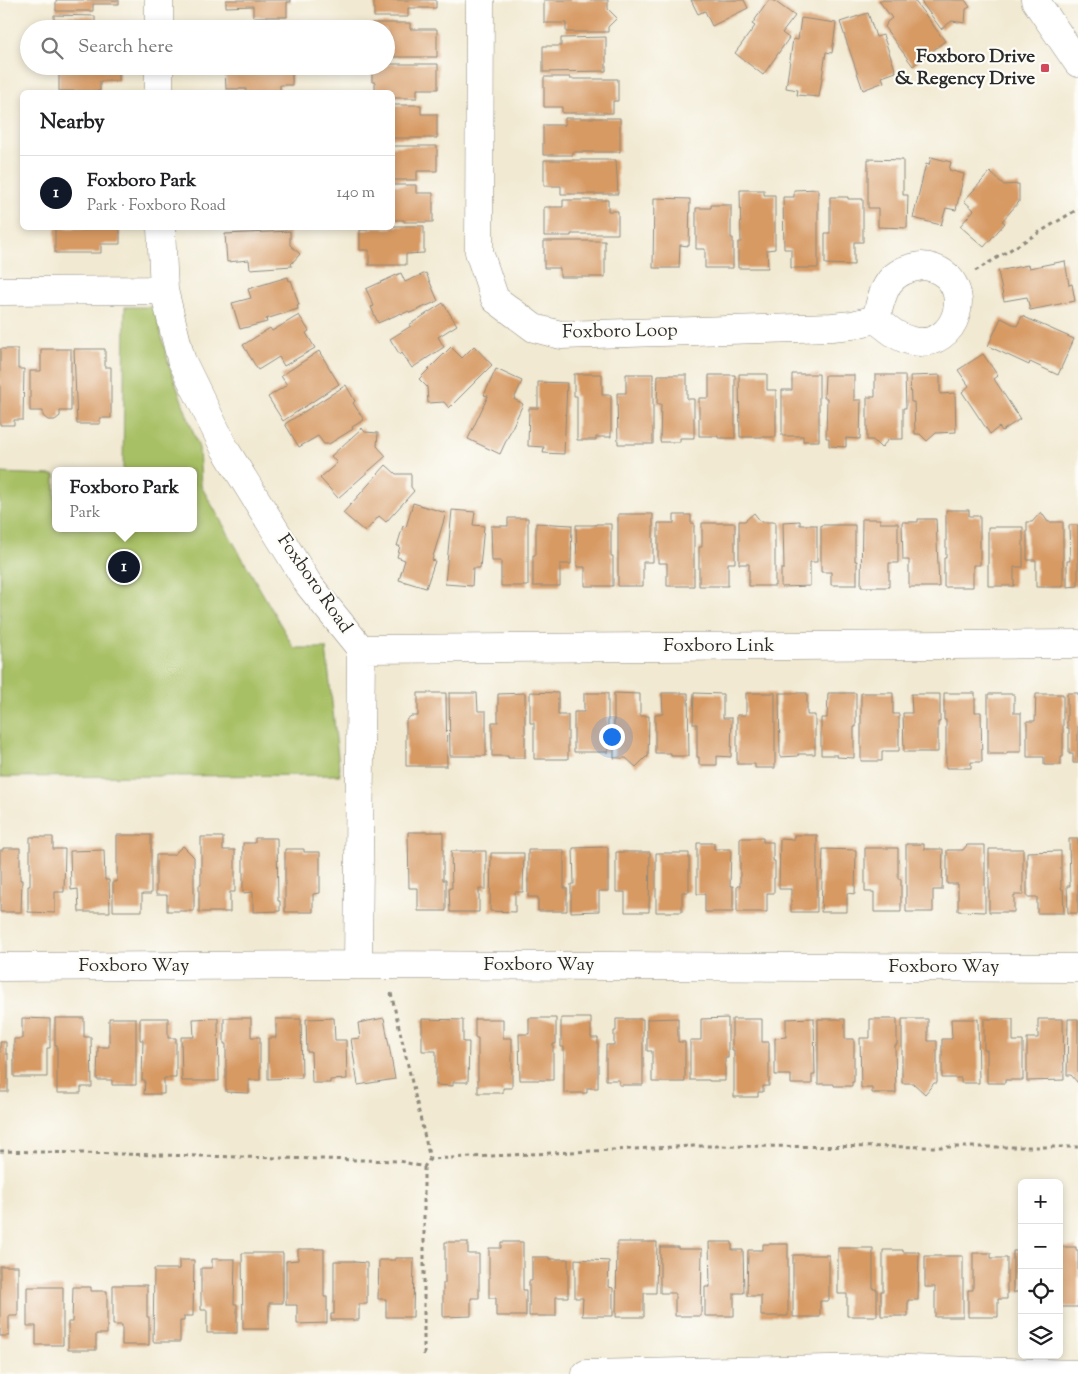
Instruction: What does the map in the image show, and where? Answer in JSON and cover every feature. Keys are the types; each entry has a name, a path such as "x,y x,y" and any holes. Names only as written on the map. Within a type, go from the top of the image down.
{"street":[{"path":"159,0 159,20"},
{"name":"Foxboro Loop","path":"480,0 479,252 495,298 534,328 562,335 832,327 876,319"},
{"path":"1035,0 1076,64"},
{"path":"159,75 159,90"},
{"name":"Foxboro Road","path":"161,230 164,290 181,359 225,448 309,584 361,649 358,965"},
{"path":"910,267 934,268 945,274 952,284 957,295 958,308 954,321 947,331 936,339 924,342 911,341 899,336 876,319 889,281 898,272 910,267"},
{"path":"0,291 164,290"},
{"name":"Foxboro Link","path":"361,649 1078,644"},
{"name":"Foxboro Way","path":"0,967 358,965 1078,968"},
{"path":"586,1374 876,1371 1076,1374"}],"path":[{"path":"952,284 1078,209"},
{"path":"391,993 430,1159"},
{"path":"430,1159 694,1146 1078,1146"},
{"path":"0,1151 399,1161 424,1167"},
{"path":"424,1356 424,1167 430,1159"}],"green space":[{"path":"125,307 154,307 169,365 199,448 201,486 294,648 326,648 340,775 0,777 0,473 52,475 52,532 197,532 197,467 123,467"}],"building":[{"path":"56,0 119,0 119,4 93,4 93,11 56,11"},
{"path":"226,0 291,0 291,2 287,2 287,17 253,17 253,6 226,7"},
{"path":"374,0 436,0 436,8 408,8 408,17 374,17"},
{"path":"544,0 608,0 608,9 617,18 608,27 608,32 566,32 566,23 544,23"},
{"path":"691,0 744,0 748,8 712,26 705,11 698,14"},
{"path":"769,0 773,0 795,16 782,33 789,38 763,75 735,53 755,26 752,24"},
{"path":"914,0 945,41 913,66 885,28 887,22 892,18 879,1"},
{"path":"920,0 965,0 970,7 966,9 965,23 952,21 941,29"},
{"path":"868,13 876,37 883,35 896,72 882,77 884,82 863,90 840,22"},
{"path":"54,15 95,16 95,20 54,20"},
{"path":"801,18 836,23 832,53 826,52 819,97 797,95 798,90 786,88 793,39 798,40"},
{"path":"395,23 410,23 410,29 437,29 437,57 395,57"},
{"path":"606,37 606,71 543,72 543,46 561,46 561,38"},
{"path":"395,64 438,64 438,89 417,89 417,98 395,98 395,90 375,90 375,82 372,82 372,75 395,75"},
{"path":"59,75 119,75 119,81 100,81 100,90 59,90"},
{"path":"225,75 292,75 292,85 280,85 280,90 226,89"},
{"path":"544,77 618,79 618,101 613,101 613,113 562,113 562,107 544,107"},
{"path":"395,105 421,105 421,114 437,114 437,138 395,138"},
{"path":"565,118 620,118 620,152 573,152 573,155 543,155 543,125 565,125"},
{"path":"395,146 437,146 437,171 417,171 417,180 395,180"},
{"path":"931,157 951,162 949,170 964,174 956,210 946,208 941,225 913,218 926,164 929,165"},
{"path":"868,159 903,160 903,195 908,195 907,228 878,227 878,208 868,208"},
{"path":"544,160 616,160 618,194 561,194 561,186 544,186"},
{"path":"990,172 1004,185 1019,184 1019,202 1002,221 1005,223 984,247 960,226 974,210 964,201"},
{"path":"395,185 416,185 416,193 433,193 433,222 404,222 404,220 395,220"},
{"path":"818,189 818,268 791,268 791,249 784,249 783,197 794,197 794,190"},
{"path":"740,190 764,190 764,195 775,195 775,249 767,250 768,268 738,268 738,242 741,242"},
{"path":"830,197 863,199 863,242 854,242 854,265 825,264 825,233 830,233"},
{"path":"654,198 690,199 689,246 680,245 679,268 653,268"},
{"path":"563,200 608,200 608,211 618,211 618,234 544,236 544,207 563,207"},
{"path":"711,205 731,205 733,268 705,268 705,249 696,249 696,208 711,208"},
{"path":"395,226 424,226 424,253 406,254 406,265 369,265 369,250 360,250 360,230 395,230"},
{"path":"55,230 120,230 120,244 101,244 101,253 55,253"},
{"path":"290,231 290,245 300,254 291,264 292,266 250,269 249,260 227,262 225,234"},
{"path":"544,241 605,241 605,277 560,277 560,268 544,268"},
{"path":"1065,261 1069,285 1072,284 1075,301 1030,310 1027,297 1004,301 998,271 1028,265 1029,268"},
{"path":"401,273 405,282 426,273 438,301 410,313 409,311 401,313 378,323 371,307 374,306 366,289"},
{"path":"288,277 289,281 291,280 299,305 297,305 298,309 266,319 267,322 240,329 232,303 251,298 248,289"},
{"path":"443,303 457,325 438,337 444,347 412,368 402,353 400,355 390,339"},
{"path":"299,315 309,331 306,333 315,348 284,366 279,357 258,370 243,345 270,328 272,331"},
{"path":"1022,316 1074,339 1058,375 1030,362 1029,365 988,346 1001,318 1017,326"},
{"path":"474,346 492,365 449,408 444,402 428,403 427,387 419,379 451,347 462,358"},
{"path":"0,349 18,349 18,369 24,369 23,420 14,420 14,425 0,425"},
{"path":"41,349 71,349 71,411 60,411 60,416 55,420 48,420 43,416 43,411 30,411 30,371 41,371"},
{"path":"74,349 105,349 105,367 111,367 111,418 100,418 100,424 77,424"},
{"path":"319,351 339,384 283,421 268,397 287,385 281,376"},
{"path":"983,354 998,376 994,379 1020,419 1002,431 999,427 990,434 962,392 969,386 958,370"},
{"path":"496,369 522,381 514,399 523,404 500,454 468,439 488,396 484,395"},
{"path":"574,374 602,374 602,395 611,395 611,437 596,437 596,440 577,440 577,396 574,396"},
{"path":"626,374 653,374 653,444 618,444 617,393 626,393"},
{"path":"739,374 767,374 767,390 776,390 776,437 740,437"},
{"path":"792,374 819,374 819,441 803,441 803,436 782,436 782,390 792,390"},
{"path":"658,375 687,375 687,399 694,399 694,438 680,438 680,442 660,442 661,404 657,404"},
{"path":"709,375 735,375 735,438 699,436 699,398 709,398"},
{"path":"825,375 854,375 854,400 861,400 860,439 846,438 846,447 829,446 829,438 826,438 827,398 824,398"},
{"path":"875,375 905,375 906,408 903,408 903,439 889,439 881,448 873,440 867,440 867,397 875,397"},
{"path":"940,375 940,394 955,393 956,432 936,433 927,441 920,434 915,434 914,402 911,402 910,376"},
{"path":"538,382 567,383 564,454 543,453 544,447 528,446 529,408 538,408"},
{"path":"346,385 355,401 353,403 364,420 329,444 324,444 318,436 299,447 285,424"},
{"path":"362,428 365,432 378,433 377,446 386,456 338,498 320,478 337,463 331,456"},
{"path":"386,465 396,474 411,474 411,487 414,491 386,522 379,516 365,532 343,513"},
{"path":"413,503 446,513 432,560 435,561 426,588 399,580 405,560 397,557 400,546 397,546 403,526 406,527"},
{"path":"452,510 475,512 473,525 484,526 480,568 473,568 472,586 445,584"},
{"path":"946,510 969,510 969,516 980,516 980,565 973,565 973,587 944,587"},
{"path":"1041,512 1048,522 1063,522 1063,587 1036,587 1036,560 1027,560 1027,522 1032,522"},
{"path":"754,513 761,522 775,522 775,586 749,586 749,564 739,564 739,521 745,521"},
{"path":"618,514 653,514 653,562 643,562 643,586 618,586"},
{"path":"674,515 691,515 691,523 694,523 694,586 667,586 667,563 658,563 658,523 674,523"},
{"path":"508,518 528,518 528,586 501,586 501,561 492,561 491,526 508,526"},
{"path":"862,519 880,519 880,523 898,523 898,563 889,563 889,587 861,587"},
{"path":"918,519 936,519 939,587 909,587 909,560 903,560 902,522 918,522"},
{"path":"800,521 800,525 817,525 817,562 810,562 810,586 781,587 781,569 784,569 783,522"},
{"path":"536,523 572,525 571,564 560,564 560,586 533,586 533,555 536,555"},
{"path":"702,523 735,523 735,563 728,563 728,586 699,586 699,547 702,547"},
{"path":"611,524 613,586 585,586 585,567 577,567 576,525"},
{"path":"821,525 855,525 857,585 831,585 831,572 821,572"},
{"path":"1069,525 1078,525 1078,586 1067,587 1067,561 1070,561"},
{"path":"988,527 1023,527 1023,567 1014,567 1014,586 988,586"},
{"path":"530,692 558,693 558,715 568,715 568,759 534,759 534,723 530,723"},
{"path":"418,693 446,693 447,766 406,766 406,720 411,716 418,716"},
{"path":"449,693 477,693 478,711 486,711 486,756 450,756"},
{"path":"525,693 525,758 492,756 492,722 498,722 498,694"},
{"path":"584,693 608,693 608,752 574,752 574,712 584,712"},
{"path":"614,693 640,694 640,716 649,716 648,757 636,767 626,758 614,758"},
{"path":"662,693 688,693 689,756 671,756 671,753 655,753 655,714 663,714"},
{"path":"694,693 723,694 723,718 732,718 731,757 717,756 717,765 699,765 699,757 697,757 697,724 693,724"},
{"path":"746,693 775,693 775,768 755,768 755,764 737,764 737,715 746,715"},
{"path":"779,693 807,693 807,715 815,715 815,754 780,757"},
{"path":"828,693 856,693 854,758 821,755 821,718 827,718"},
{"path":"861,693 893,693 893,714 899,714 899,751 882,751 882,761 861,761"},
{"path":"944,693 975,693 975,712 981,712 982,762 971,762 971,768 946,768"},
{"path":"1067,693 1078,693 1078,763 1073,763 1073,754 1069,754"},
{"path":"911,694 940,694 938,752 904,752 903,713 912,713"},
{"path":"988,694 1014,694 1014,713 1021,713 1021,752 988,754"},
{"path":"1036,694 1063,694 1063,757 1061,757 1061,765 1044,765 1044,757 1027,757 1027,721 1035,721"},
{"path":"408,832 443,832 443,880 446,880 446,911 418,911 418,888 409,888"},
{"path":"117,835 151,835 151,894 142,894 142,911 113,911 113,882 117,882"},
{"path":"794,835 817,835 817,912 791,912 791,889 779,889 780,839 794,840"},
{"path":"30,837 53,837 53,849 65,849 64,892 55,892 55,913 28,912"},
{"path":"201,837 223,837 223,850 235,850 235,892 230,892 230,912 199,912"},
{"path":"255,838 277,838 278,901 280,901 280,911 253,912 253,892 243,893 243,843 255,843"},
{"path":"740,838 763,838 763,842 773,842 773,861 775,861 774,893 767,893 767,912 737,912 737,886 740,886"},
{"path":"1069,839 1078,839 1078,913 1068,913 1067,886 1070,886"},
{"path":"697,843 714,843 714,849 731,849 730,886 733,886 733,912 705,912 705,894 697,894"},
{"path":"906,844 924,844 924,849 943,849 942,890 933,890 933,912 906,912"},
{"path":"967,845 985,845 985,912 958,911 958,884 947,884 947,850 963,850"},
{"path":"183,846 194,857 194,911 167,911 167,895 156,895 156,855 173,855"},
{"path":"608,847 608,891 599,891 599,911 571,912 571,884 574,884 573,848"},
{"path":"3,848 20,848 21,912 0,912 0,850 3,850"},
{"path":"865,848 898,848 898,879 901,879 901,912 874,912 874,892 865,892"},
{"path":"285,849 304,849 304,852 320,852 320,893 313,894 313,912 285,912"},
{"path":"823,849 856,850 855,894 847,893 847,912 821,912"},
{"path":"989,849 1023,849 1023,895 1014,895 1014,912 989,912"},
{"path":"104,850 105,880 109,880 110,912 79,912 78,889 71,890 70,851"},
{"path":"528,850 564,850 564,888 567,888 567,911 538,911 538,897 528,897"},
{"path":"451,851 486,851 486,889 479,889 479,912 450,912 449,888 452,888"},
{"path":"1061,851 1061,889 1063,889 1064,913 1037,913 1037,897 1027,897 1027,852"},
{"path":"616,852 650,852 649,912 625,912 625,892 616,892"},
{"path":"491,853 524,853 523,892 515,892 515,912 490,911"},
{"path":"656,853 689,853 689,892 682,892 682,912 656,912"},
{"path":"22,1018 50,1019 47,1077 14,1077 14,1039 22,1039"},
{"path":"55,1018 84,1018 84,1037 91,1037 92,1087 81,1087 81,1093 57,1093"},
{"path":"109,1018 136,1018 136,1085 112,1085 112,1080 97,1080 98,1047 109,1047"},
{"path":"140,1018 168,1018 168,1038 176,1038 176,1078 164,1078 164,1094 144,1094 145,1080 142,1080 143,1040 140,1040"},
{"path":"218,1018 219,1081 182,1081 181,1037 194,1037 193,1019"},
{"path":"224,1018 251,1018 251,1037 260,1037 260,1080 249,1080 249,1093 226,1092"},
{"path":"334,1018 335,1040 346,1040 347,1079 330,1080 330,1083 312,1083 311,1052 307,1052 306,1019"},
{"path":"384,1018 395,1079 358,1085 351,1039 360,1038 358,1023"},
{"path":"529,1018 556,1018 556,1044 553,1044 553,1080 520,1080 519,1034 529,1034"},
{"path":"561,1018 591,1018 591,1038 598,1038 598,1088 587,1088 587,1093 564,1093 564,1047 561,1047"},
{"path":"678,1018 678,1042 685,1042 685,1082 652,1082 652,1051 647,1051 647,1019"},
{"path":"728,1018 728,1058 725,1058 725,1081 690,1080 690,1040 701,1040 701,1019"},
{"path":"814,1018 815,1075 812,1075 812,1084 791,1084 791,1075 775,1075 775,1038 786,1037 786,1019"},
{"path":"276,1019 301,1019 302,1078 268,1079 268,1038 276,1038"},
{"path":"422,1019 463,1020 463,1042 469,1042 468,1082 453,1082 453,1086 436,1085 436,1051 422,1051"},
{"path":"475,1019 503,1019 503,1038 512,1038 512,1088 503,1088 503,1093 478,1093 478,1038 475,1038"},
{"path":"616,1019 643,1019 643,1085 619,1085 619,1080 606,1080 606,1045 614,1045"},
{"path":"732,1019 762,1019 762,1042 769,1042 769,1086 763,1086 763,1092 758,1092 758,1097 734,1097"},
{"path":"818,1019 845,1019 845,1039 854,1039 854,1082 852,1082 852,1086 818,1084"},
{"path":"870,1019 897,1019 897,1045 895,1045 896,1093 872,1093 872,1088 861,1088 860,1038 870,1038"},
{"path":"902,1019 928,1019 928,1041 937,1041 937,1083 934,1083 925,1094 913,1083 902,1083"},
{"path":"951,1019 978,1019 979,1083 961,1083 961,1078 942,1078 942,1039 952,1039"},
{"path":"984,1019 1013,1019 1013,1041 1023,1041 1023,1080 987,1083 987,1050 984,1050"},
{"path":"1038,1019 1063,1019 1064,1080 1027,1081 1027,1038 1038,1038"},
{"path":"1068,1019 1078,1019 1078,1083 1071,1075 1067,1075"},
{"path":"0,1042 6,1042 6,1054 8,1054 8,1092 0,1092"},
{"path":"445,1242 468,1242 468,1254 479,1254 479,1298 471,1298 471,1316 443,1317"},
{"path":"501,1242 523,1242 523,1290 526,1290 526,1316 496,1316 496,1298 489,1298 489,1248 501,1248"},
{"path":"617,1242 657,1242 656,1293 644,1293 644,1317 616,1317"},
{"path":"709,1242 732,1242 732,1250 743,1250 744,1293 734,1293 734,1316 705,1316 705,1287 710,1287"},
{"path":"763,1244 788,1244 788,1316 761,1316 761,1296 747,1296 748,1250 763,1250"},
{"path":"660,1247 702,1249 701,1316 675,1316 675,1293 660,1293"},
{"path":"1063,1247 1076,1247 1076,1250 1078,1250 1078,1307 1063,1307"},
{"path":"838,1248 873,1248 873,1289 877,1289 877,1316 847,1316 847,1294 838,1294"},
{"path":"298,1249 324,1249 324,1297 327,1297 327,1323 297,1324 297,1305 286,1305 286,1261 298,1260"},
{"path":"883,1250 919,1252 918,1300 908,1300 908,1316 881,1316"},
{"path":"1013,1251 1018,1251 1018,1292 1013,1292"},
{"path":"242,1253 283,1253 283,1303 269,1303 269,1329 243,1329"},
{"path":"973,1253 991,1253 991,1258 1007,1258 1007,1299 998,1299 998,1317 968,1317 968,1290 973,1290"},
{"path":"793,1255 829,1255 829,1301 820,1301 820,1317 793,1317"},
{"path":"925,1256 963,1256 963,1317 935,1317 935,1287 925,1287"},
{"path":"532,1257 568,1259 568,1297 556,1297 556,1316 529,1316 529,1281 532,1281"},
{"path":"395,1258 414,1258 413,1317 386,1317 386,1299 378,1299 379,1260 395,1260"},
{"path":"212,1259 235,1259 234,1304 237,1304 237,1333 207,1333 207,1310 201,1310 201,1268 212,1268"},
{"path":"575,1259 609,1261 608,1287 613,1288 613,1316 582,1316 583,1298 575,1298"},
{"path":"179,1260 194,1260 193,1316 184,1316 184,1321 180,1321 180,1342 153,1342 154,1269 179,1269"},
{"path":"334,1261 367,1263 367,1304 359,1304 359,1320 331,1320 331,1314 334,1314"},
{"path":"0,1266 18,1266 18,1316 9,1316 9,1336 0,1336"},
{"path":"113,1285 147,1285 149,1345 122,1345 122,1325 113,1325"},
{"path":"27,1287 63,1287 63,1345 36,1345 36,1326 27,1326"},
{"path":"73,1287 91,1287 91,1291 107,1291 107,1334 96,1334 96,1350 68,1350 68,1322 72,1322"}],"place":[{"name":"Foxboro Drive & Regency Drive","path":"1045,68"},
{"name":"Foxboro Park","path":"124,567"}]}
